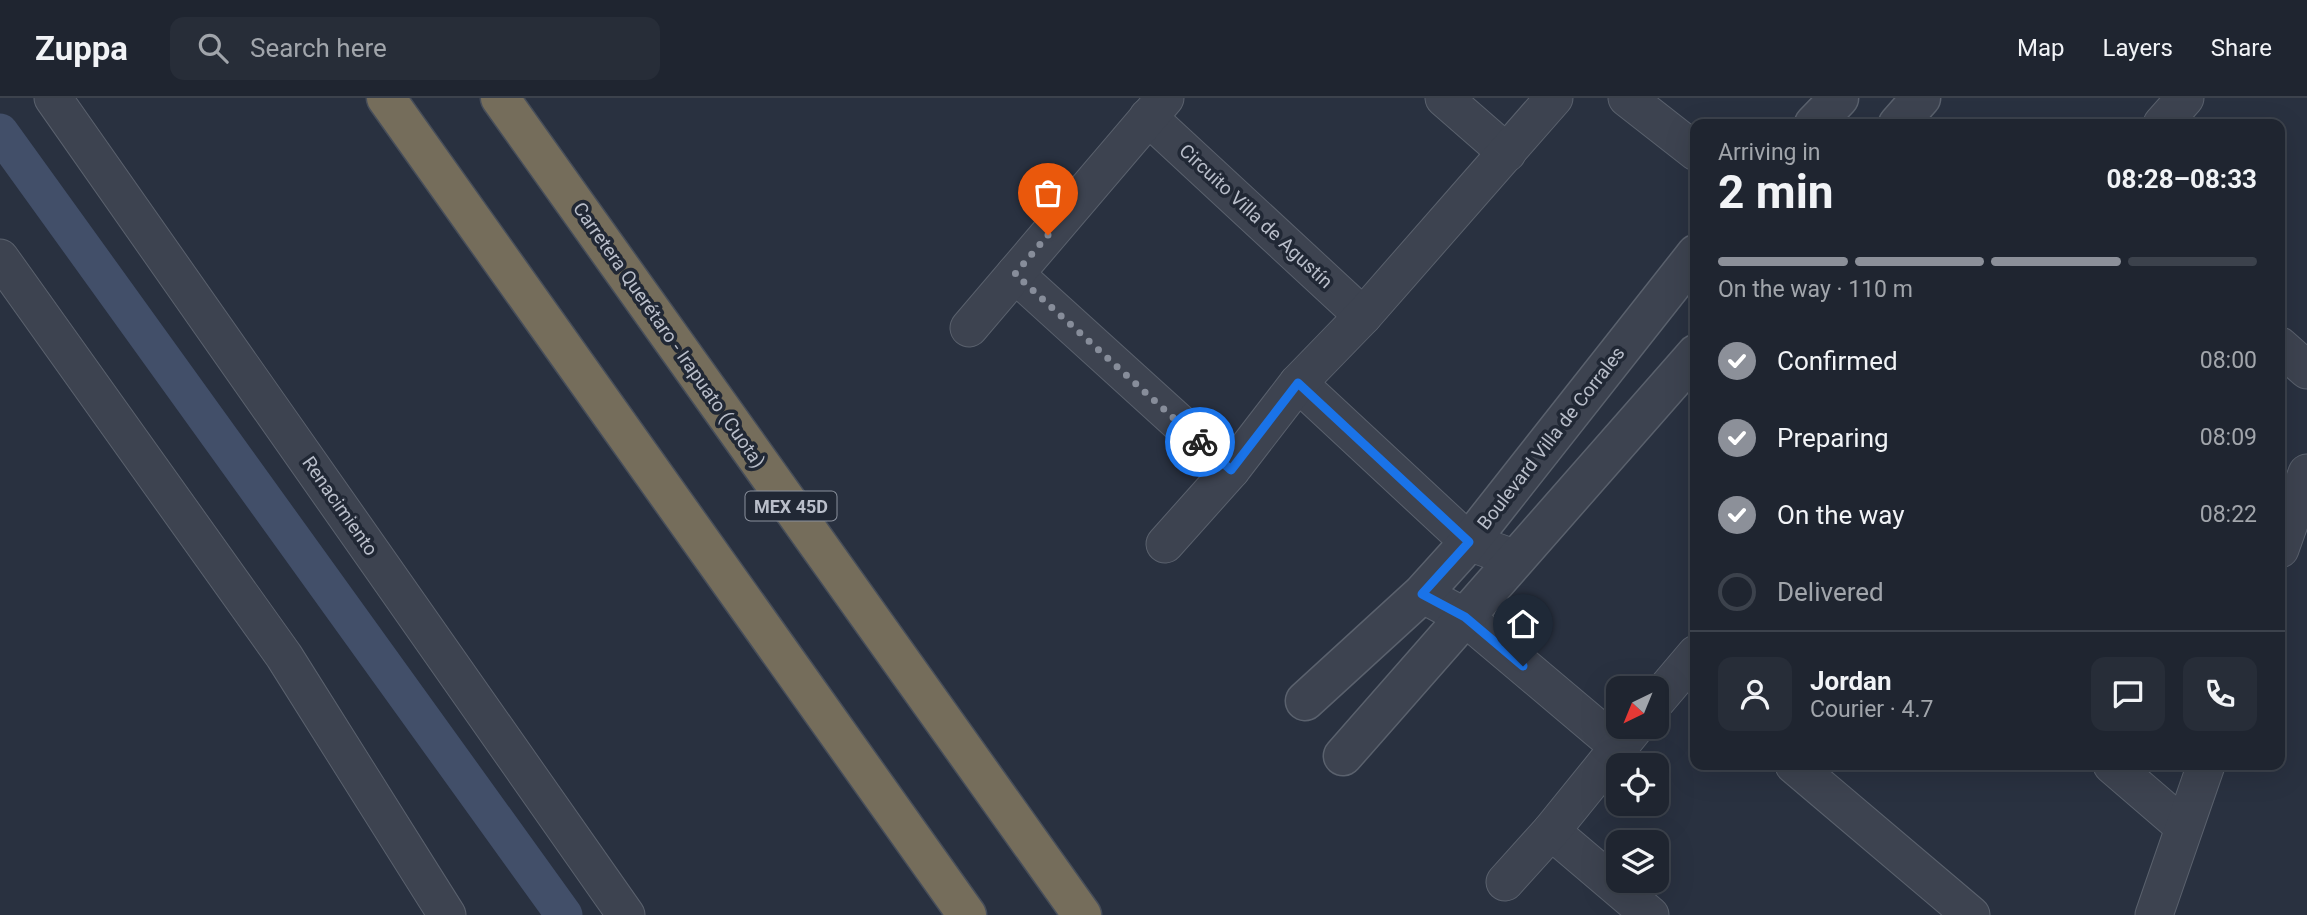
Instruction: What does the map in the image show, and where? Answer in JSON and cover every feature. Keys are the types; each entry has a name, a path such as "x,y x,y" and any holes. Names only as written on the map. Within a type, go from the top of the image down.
{"highway":[{"path":"386,98 967,915"},
{"name":"Carretera Querétaro - Irapuato (Cuota)","path":"500,98 1082,915"}],"street":[{"name":"Renacimiento","path":"53,98 626,915"},
{"path":"1444,98 1507,153"},
{"path":"1165,544 1231,470 1298,383 1363,316 1554,98"},
{"path":"1627,98 1690,147"},
{"path":"1819,119 1839,98"},
{"path":"1902,119 1921,98"},
{"path":"2166,119 2185,98"},
{"name":"Circuito Villa de Agustín","path":"969,328 1157,107 1363,316"},
{"path":"0,258 284,656 447,915"},
{"name":"Boulevard Villa de Corrales","path":"1305,701 1422,594 1469,542 1690,262"},
{"path":"1015,274 1231,470"},
{"path":"2285,350 2307,370"},
{"path":"1343,756 1690,362"},
{"path":"1298,383 1469,542 1516,559"},
{"path":"2285,535 2307,473"},
{"path":"1422,594 1465,617 1606,721"},
{"path":"1670,688 1690,669"},
{"path":"1505,882 1626,739"},
{"path":"1800,770 1971,915"},
{"path":"2118,770 2184,827"},
{"path":"2154,915 2204,770"},
{"path":"1551,831 1650,915"}],"waterway":[{"path":"0,132 564,915"}],"way so far":[{"path":"1048,235 1015,274 1200,442"}],"route":[{"path":"1200,442 1231,470 1298,383 1469,542 1422,594 1465,617 1523,666"}]}
